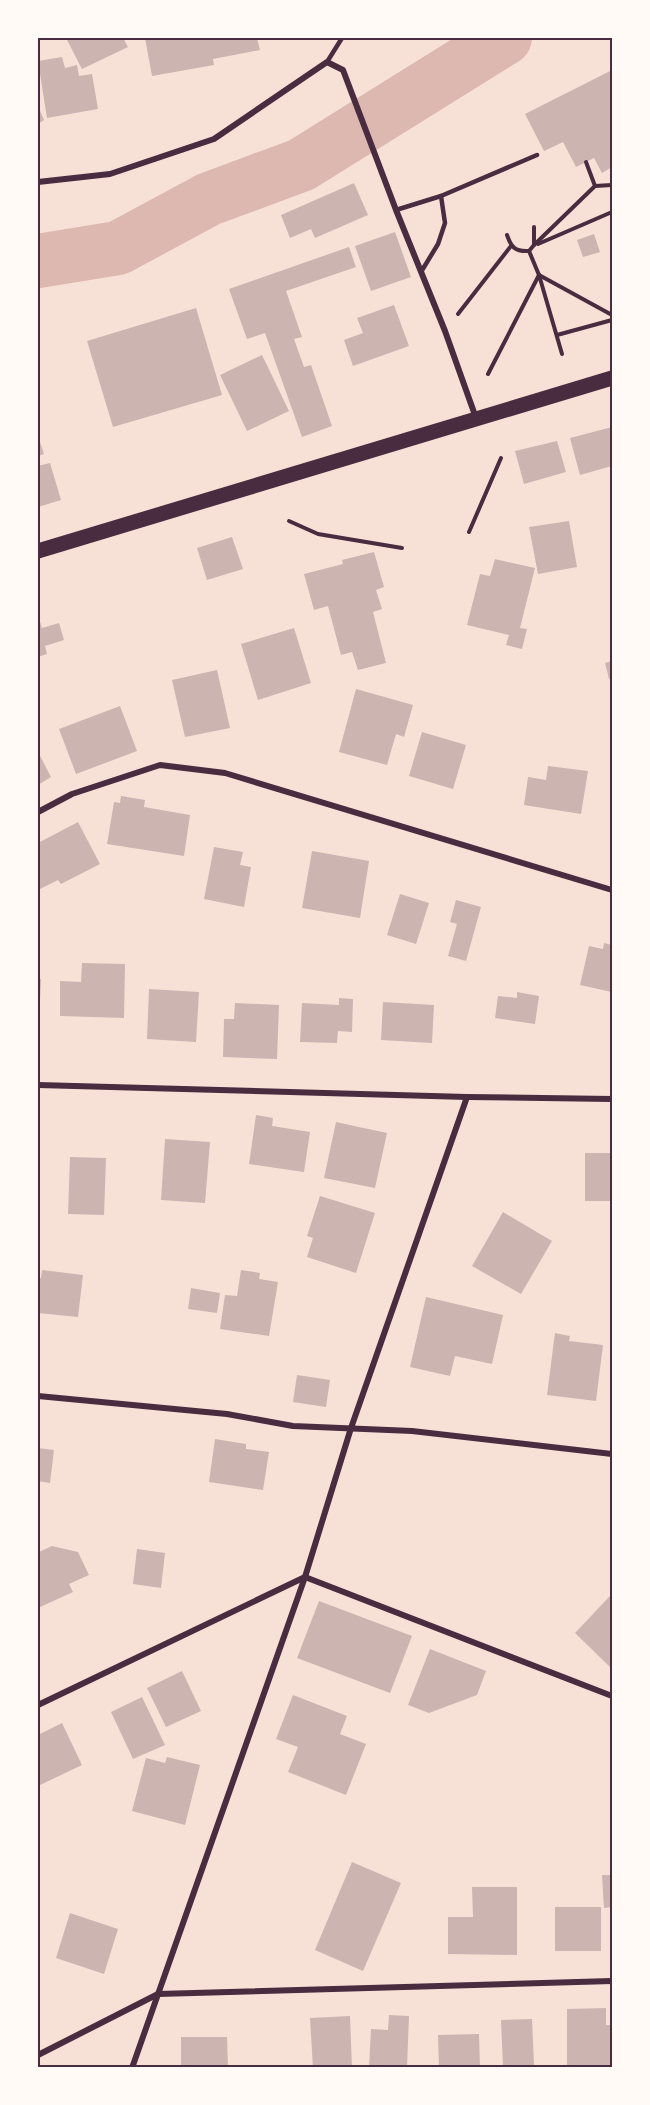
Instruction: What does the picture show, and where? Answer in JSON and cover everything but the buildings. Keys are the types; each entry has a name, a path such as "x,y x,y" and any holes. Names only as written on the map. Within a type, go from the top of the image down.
{"main road":[{"path":"38,551 612,378"}],"street":[{"path":"38,182 110,174 214,139 327,62 343,70 445,331 476,418"},
{"path":"38,812 72,794 160,765 214,772 248,780 612,890"},
{"path":"38,1085 612,1099"},
{"path":"132,2067 305,1577 351,1428 467,1097"},
{"path":"38,1396 227,1414 293,1426 412,1431 612,1454"},
{"path":"38,1705 305,1577 612,1696"},
{"path":"38,2055 158,1994 612,1981"}],"lane":[{"path":"327,62 342,38"},
{"path":"396,210 441,196 537,155"},
{"path":"422,272 438,244 445,223 441,196"}],"path":[{"path":"586,162 595,186"},
{"path":"507,235 511,246 520,251 528,250 595,186 612,185"},
{"path":"534,245 612,212"},
{"path":"534,227 534,245"},
{"path":"445,331 511,246"},
{"path":"528,250 539,275 562,354"},
{"path":"539,275 612,317"},
{"path":"488,374 539,275"},
{"path":"557,335 612,317"},
{"path":"469,532 501,458"},
{"path":"290,522 318,534 402,548"}],"waterway":[{"path":"38,261 118,248 209,199 301,165 505,38"}]}
